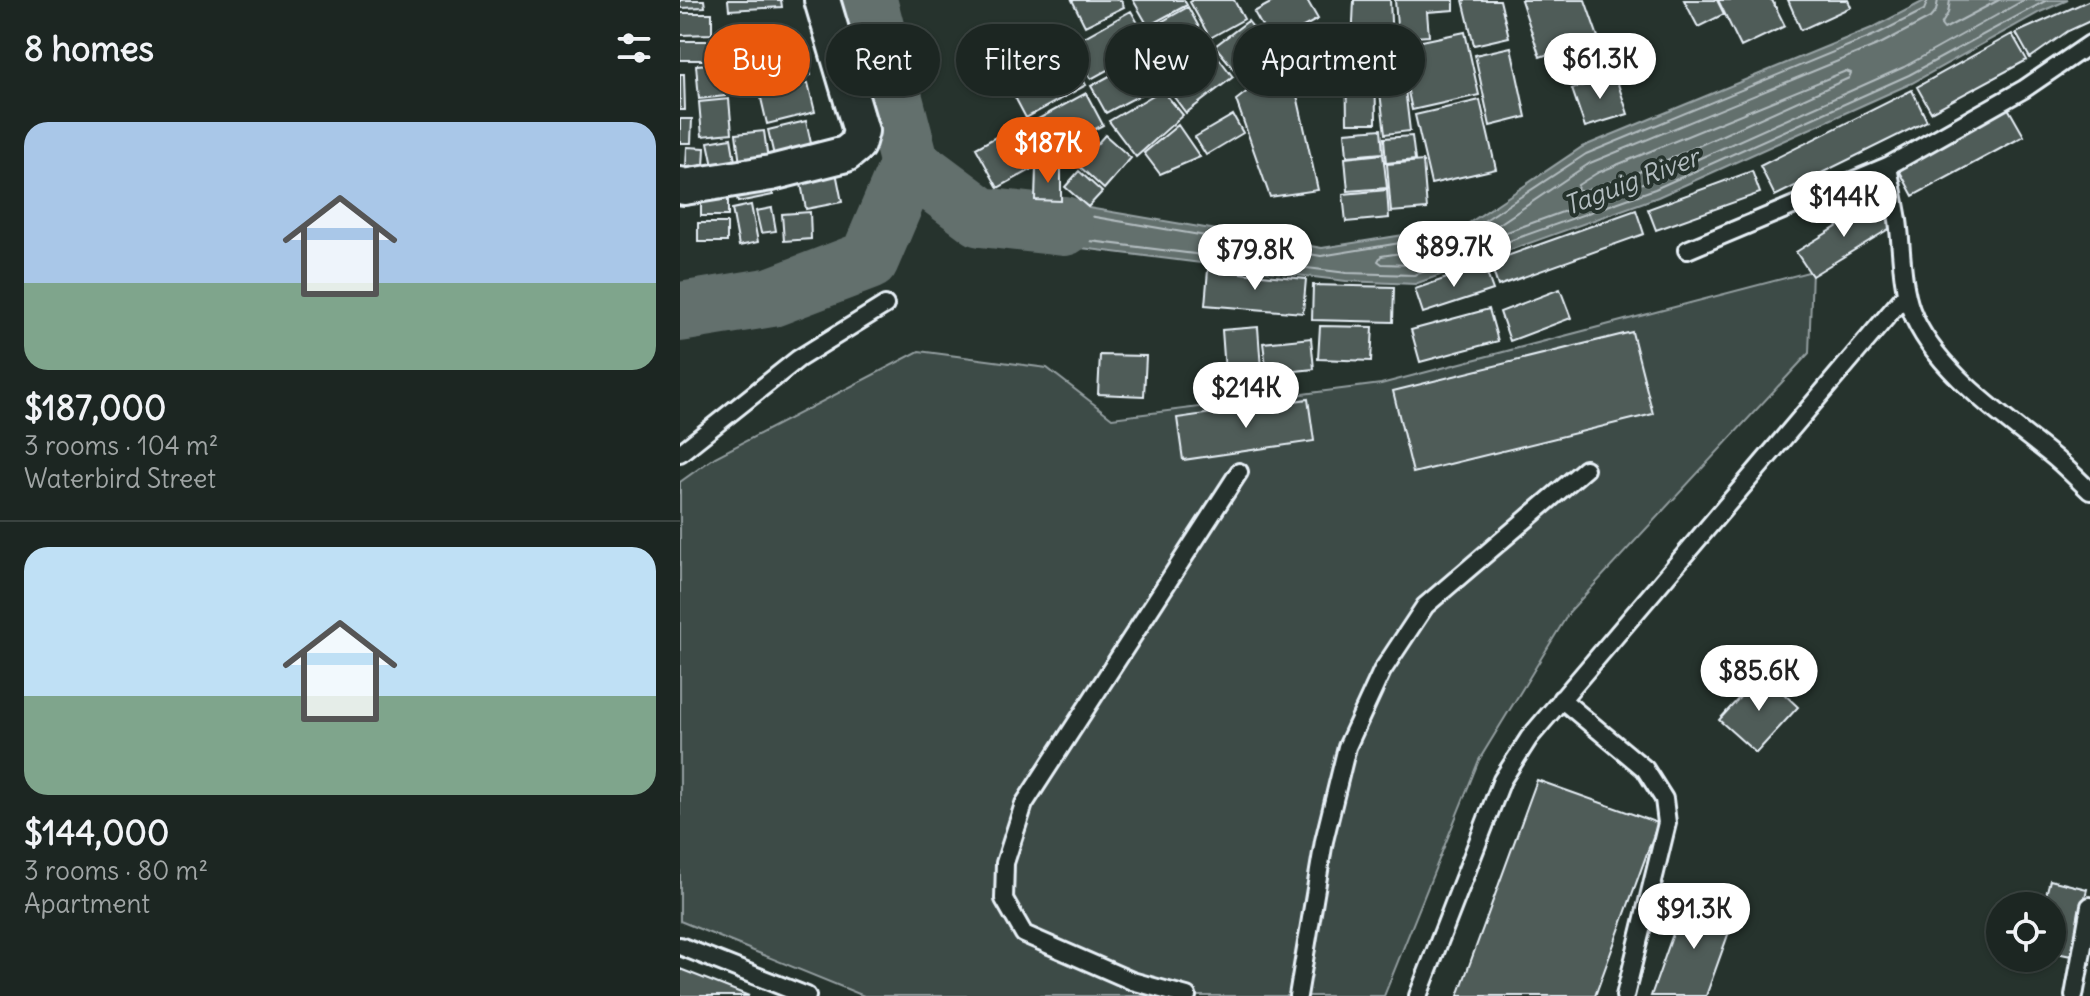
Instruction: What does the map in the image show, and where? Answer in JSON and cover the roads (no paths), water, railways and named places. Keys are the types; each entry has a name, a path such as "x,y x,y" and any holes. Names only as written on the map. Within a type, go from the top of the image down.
{"street":[{"path":"680,185 684,187 771,173 846,154 857,145 861,131 822,0"}],"lane":[{"path":"1687,250 1888,166 2024,89 2090,44"},
{"path":"1888,166 1906,294 1925,336 1956,374 2001,418 2051,455 2090,491"},
{"path":"1418,996 1502,780 1529,738 1906,294"},
{"path":"680,453 798,359 885,305"},
{"path":"1298,996 1324,841 1347,747 1382,671 1425,606 1585,469"},
{"path":"1187,996 1132,981 1024,934 1004,899 1005,863 1024,804 1239,472"},
{"path":"1561,699 1645,769 1664,799 1667,823 1625,996"},
{"path":"2074,996 2090,906"},
{"path":"680,946 807,996"}],"water":[{"path":"1926,0 2068,0 2040,12 1912,83 1658,197 1415,284 1346,281 985,236 981,217 995,192 1322,248 1466,225 1582,147 1874,27"}],"waterway":[{"path":"867,0 910,164"},
{"name":"Taguig River","path":"910,164 981,217 1064,226"},
{"path":"680,312 772,297 869,260 910,164"}]}
